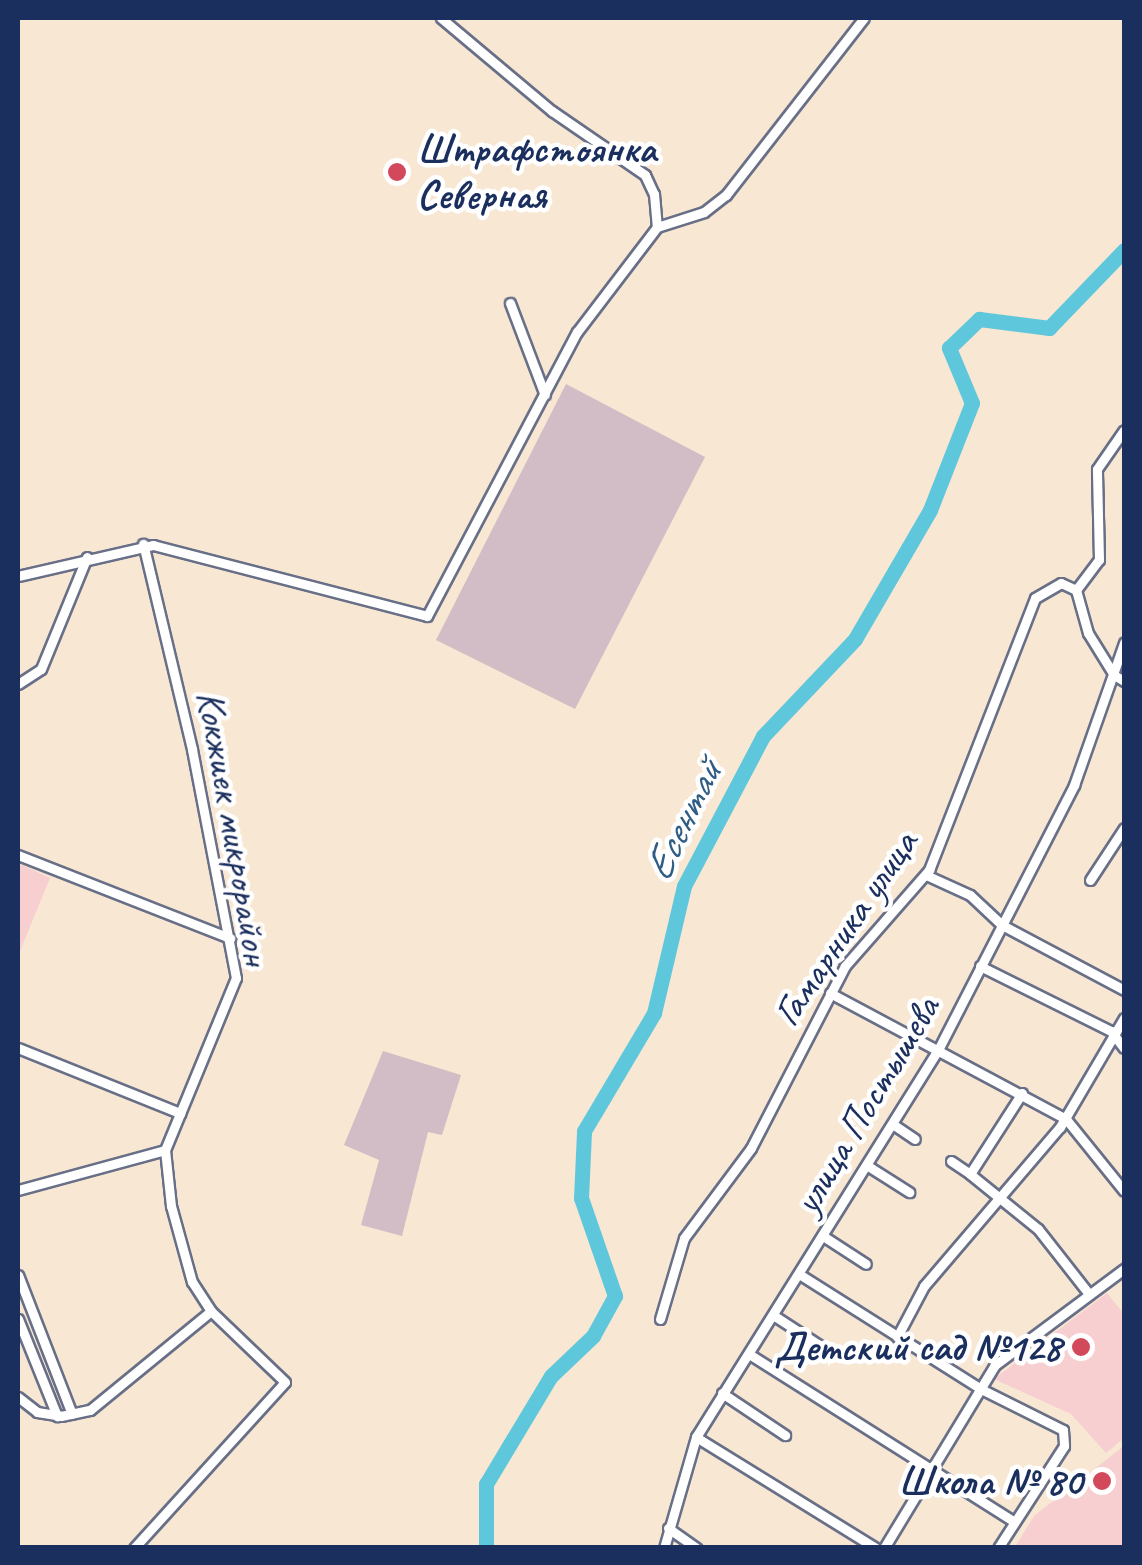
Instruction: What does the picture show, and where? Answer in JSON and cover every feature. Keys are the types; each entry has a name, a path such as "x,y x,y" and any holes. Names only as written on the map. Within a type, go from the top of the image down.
{"street":[{"path":"441,18 564,120 644,175 654,194 657,226"},
{"path":"18,576 143,544 428,616 577,332 657,226 704,212 726,195 864,18"},
{"path":"510,302 546,395"},
{"path":"1124,430 1101,454 1096,497 1103,548 1076,590 1088,633 1112,680 1124,681"},
{"name":"Кокжиек микрорайон","path":"134,1548 285,1382 211,1311 192,1282 171,1206 165,1150 236,978 143,544"},
{"path":"18,684 42,670 87,558"},
{"name":"Гамарника улица","path":"660,1319 684,1238 751,1148 830,993 854,955 926,875 1035,598 1061,582 1076,590"},
{"name":"улица Постышева","path":"664,1548 696,1438 939,1048 1074,785 1124,644"},
{"path":"1090,880 1124,828"},
{"path":"18,855 230,938"},
{"path":"926,875 970,895 1002,926 1124,990"},
{"path":"980,966 1112,1030 1124,1048"},
{"path":"830,993 1066,1118 1124,1190"},
{"path":"896,1337 924,1286 1066,1118 1112,1030 1124,1018"},
{"path":"18,1048 180,1113"},
{"path":"970,1174 1022,1094"},
{"path":"894,1125 915,1140"},
{"path":"18,1190 165,1150"},
{"path":"951,1161 1038,1229 1089,1294"},
{"path":"868,1166 909,1192"},
{"path":"823,1236 866,1264"},
{"path":"696,1438 880,1548 979,1388 1013,1349 1124,1269"},
{"path":"799,1274 979,1388 1063,1430 1064,1446 998,1548"},
{"path":"18,1275 72,1414"},
{"path":"18,1397 37,1412 57,1416 90,1410 128,1383 211,1311"},
{"path":"773,1316 833,1354"},
{"path":"18,1319 57,1416"},
{"path":"749,1354 1013,1521"},
{"path":"722,1394 786,1435"},
{"path":"668,1528 697,1548"}],"shaded area":[{"path":"566,384 705,457 575,709 436,640"},
{"path":"18,863 50,878 18,956"},
{"path":"383,1051 461,1075 442,1135 428,1132 402,1236 361,1225 379,1160 344,1145"},
{"name":"Детский сад №128","path":"1107,1293 1124,1314 1124,1438 1106,1453 1071,1414 994,1379"},
{"name":"Школа № 80","path":"1124,1446 1124,1547 1015,1547 1034,1516"}],"waterway":[{"name":"Есентай","path":"486,1548 486,1484 551,1376 593,1336 615,1296 581,1198 584,1131 654,1013 684,886 763,736 855,639 930,510 972,403 949,348 979,319 1049,328 1124,250"}],"place":[{"name":"Штрафстоянка Северная","path":"397,172"},
{"name":"Детский сад №128","path":"1081,1347"},
{"name":"Школа № 80","path":"1102,1481"}]}
